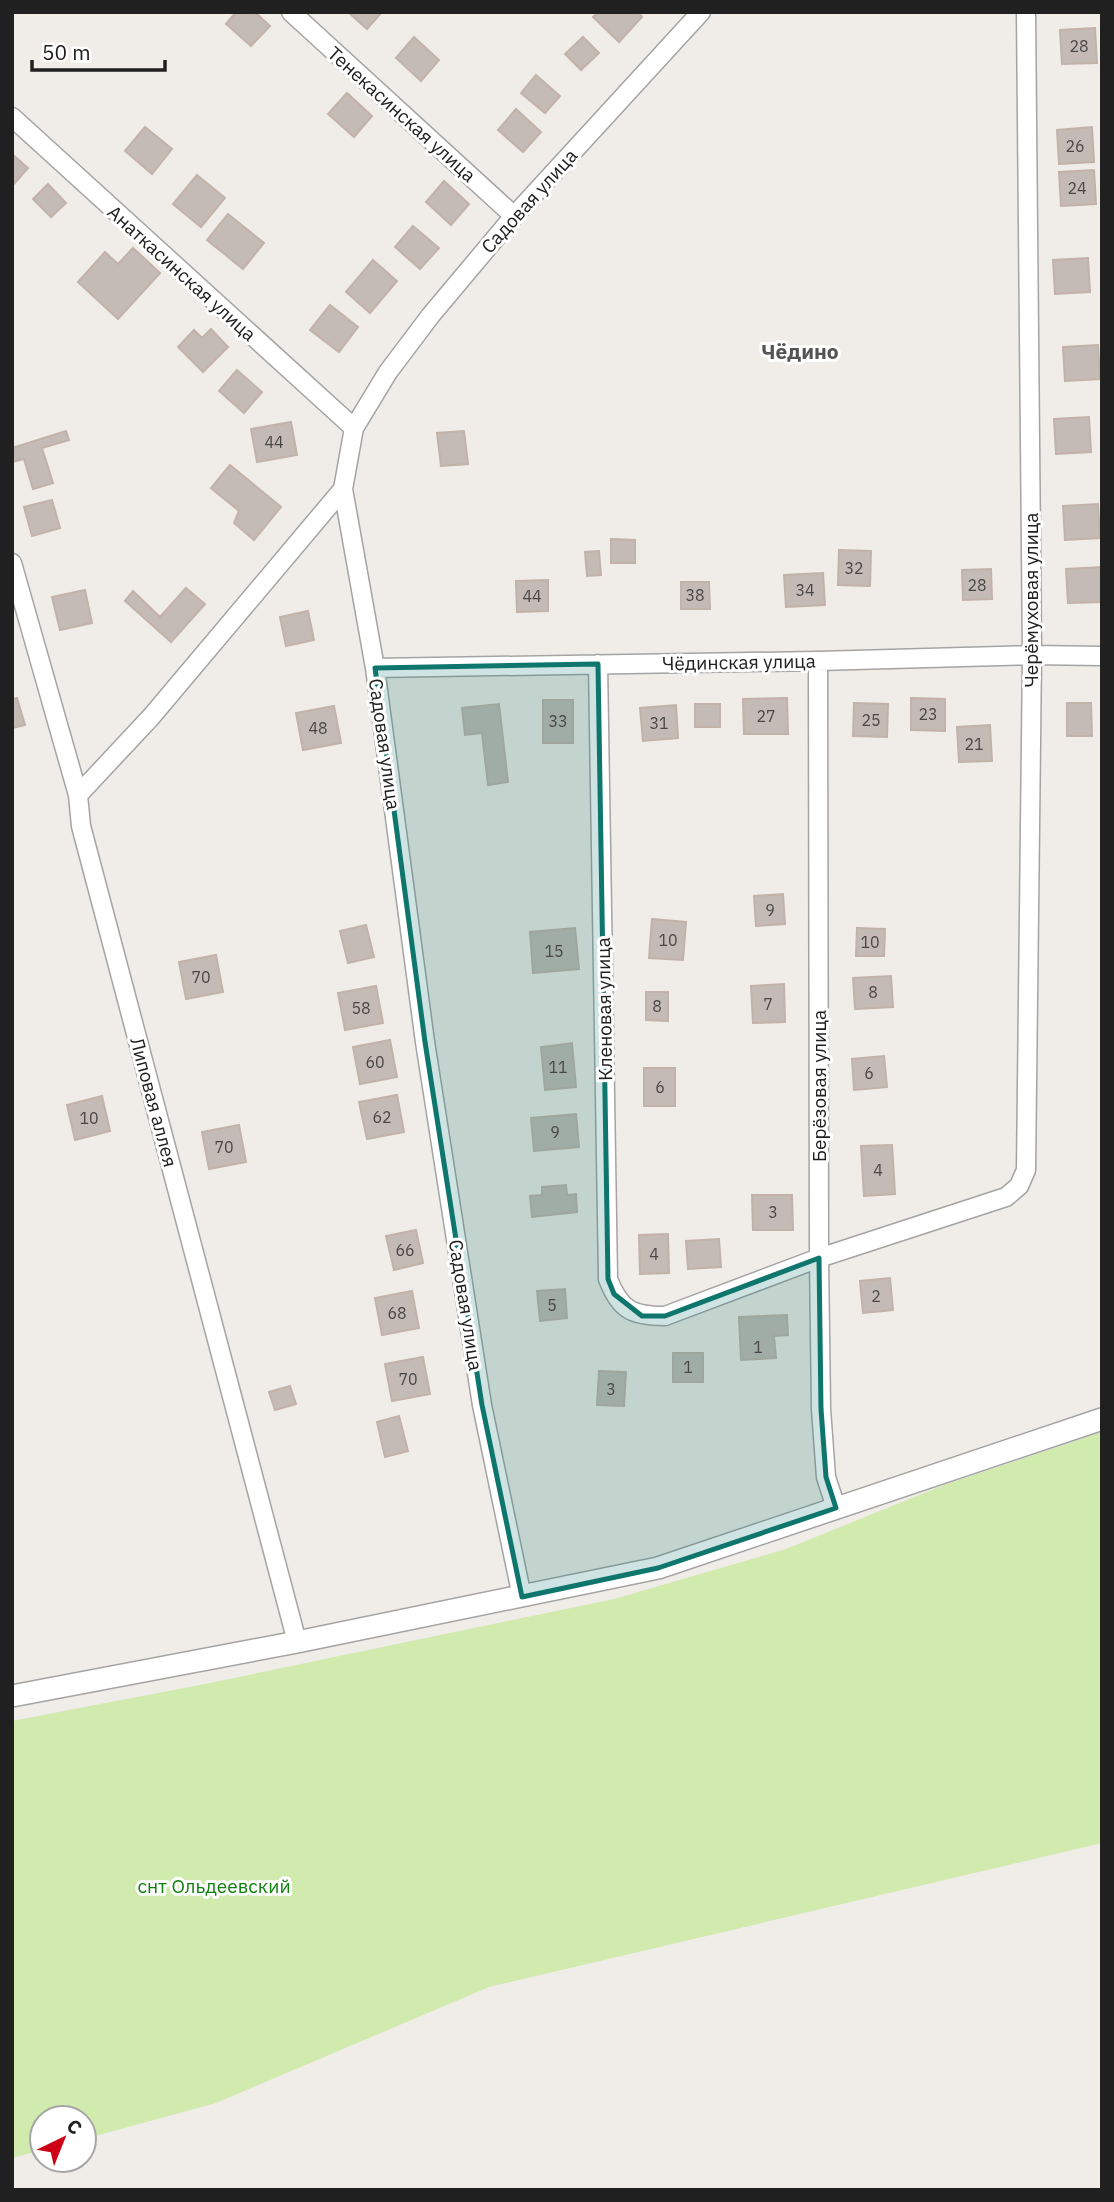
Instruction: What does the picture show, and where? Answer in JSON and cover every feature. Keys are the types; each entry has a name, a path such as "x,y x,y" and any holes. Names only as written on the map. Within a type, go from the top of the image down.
{"street":[{"name":"Тенекасинская улица","path":"291,12 514,216"},
{"name":"Черёмуховая улица","path":"819,1258 1006,1197 1019,1186 1026,1170 1032,655 1026,12"},
{"name":"Садовая улица","path":"522,1597 482,1405 425,1042 375,668 343,489 354,428 387,372 514,216 694,15"},
{"name":"Анаткасинская улица","path":"12,117 354,428"},
{"path":"78,795 151,717 343,489"},
{"name":"Липовая аллея","path":"12,563 78,795 82,826 297,1642"},
{"name":"Чёдинская улица","path":"375,668 1032,655 1102,656"},
{"name":"Берёзовая улица","path":"818,661 819,1258 824,1450 826,1477 836,1508"},
{"name":"Кленовая улица","path":"598,664 608,1279 614,1294 624,1307 642,1316 665,1316 819,1258"},
{"path":"12,1696 297,1642 658,1567 1102,1419"}],"highlighted area":[{"path":"598,664 608,1279 614,1294 642,1316 665,1316 819,1258 821,1409 826,1477 836,1508 658,1568 522,1597 482,1405 425,1042 375,668"}],"green space":[{"name":"снт Ольдеевский","path":"1102,1432 1102,1843 489,1987 216,2103 98,2135 98,2104 28,2104 28,2154 12,2158 12,1721 614,1599 786,1549 944,1485"}],"building":[{"path":"236,12 255,12 270,26 251,46 226,24"},
{"path":"348,12 382,12 367,29"},
{"path":"598,12 638,12 642,17 619,42 593,17"},
{"path":"1095,28 1097,63 1062,64 1060,30"},
{"path":"414,37 439,60 421,81 396,58"},
{"path":"583,37 599,53 581,70 565,54"},
{"path":"536,75 560,96 545,113 521,93"},
{"path":"347,93 372,116 354,137 328,114"},
{"path":"516,109 541,132 523,152 498,130"},
{"path":"145,127 172,149 152,174 125,151"},
{"path":"1092,127 1094,162 1059,164 1057,130"},
{"path":"12,154 28,168 12,186"},
{"path":"1094,170 1096,204 1061,206 1059,172"},
{"path":"197,175 225,198 201,227 173,204"},
{"path":"444,181 469,204 451,225 426,202"},
{"path":"48,184 66,203 51,217 33,199"},
{"path":"228,214 264,243 243,269 207,240"},
{"path":"413,226 439,248 420,269 395,247"},
{"path":"133,248 160,273 118,319 78,282 105,252 118,264"},
{"path":"1088,258 1090,292 1055,294 1053,260"},
{"path":"373,260 397,281 370,313 346,292"},
{"path":"330,305 358,327 339,352 310,330"},
{"path":"211,329 228,347 203,372 178,347 194,330 202,338"},
{"path":"1098,345 1100,379 1065,381 1063,347"},
{"path":"237,370 262,392 244,413 219,391"},
{"path":"1089,417 1091,452 1056,454 1054,419"},
{"path":"291,422 297,455 257,462 251,429"},
{"path":"66,431 69,440 42,448 53,483 33,489 24,459 12,462 12,448"},
{"path":"464,431 468,464 441,466 437,433"},
{"path":"230,465 281,507 254,540 234,523 239,511 211,488"},
{"path":"52,500 60,528 32,536 24,507"},
{"path":"1098,504 1100,538 1065,540 1063,506"},
{"path":"611,539 635,540 635,563 611,563"},
{"path":"839,550 871,551 870,586 838,585"},
{"path":"599,551 601,575 587,576 585,552"},
{"path":"1101,567 1102,602 1068,603 1066,569"},
{"path":"991,569 992,599 963,600 962,570"},
{"path":"823,573 825,605 786,607 784,575"},
{"path":"548,580 548,611 517,612 516,581"},
{"path":"681,582 709,582 710,609 681,609"},
{"path":"186,588 205,604 171,642 125,601 133,591 160,617"},
{"path":"85,590 92,623 60,630 52,597"},
{"path":"308,611 314,640 286,646 280,617"},
{"path":"17,698 25,725 12,728 12,699"},
{"path":"787,698 788,734 744,734 743,699"},
{"path":"911,698 945,699 945,731 911,730"},
{"path":"543,700 573,700 573,743 543,743"},
{"path":"854,703 888,704 887,737 853,736"},
{"path":"1067,703 1091,703 1092,736 1067,736"},
{"path":"499,704 508,782 488,785 482,733 465,735 462,708"},
{"path":"695,704 720,704 720,727 695,727"},
{"path":"676,705 678,738 643,741 640,708"},
{"path":"334,706 341,743 303,750 296,713"},
{"path":"990,725 992,761 959,762 957,727"},
{"path":"783,894 785,924 756,926 754,896"},
{"path":"652,919 686,922 683,960 649,958"},
{"path":"366,925 374,957 348,963 340,931"},
{"path":"575,928 579,969 533,973 530,932"},
{"path":"857,928 885,929 884,956 856,956"},
{"path":"216,955 223,992 186,999 179,962"},
{"path":"891,976 893,1007 855,1009 853,978"},
{"path":"784,984 785,1022 753,1023 751,986"},
{"path":"376,986 383,1023 345,1030 338,993"},
{"path":"646,992 668,992 668,1021 646,1020"},
{"path":"390,1040 397,1077 360,1084 353,1047"},
{"path":"572,1043 576,1087 545,1090 541,1047"},
{"path":"884,1056 887,1087 854,1090 852,1059"},
{"path":"644,1068 675,1068 675,1106 644,1106"},
{"path":"397,1095 404,1132 367,1139 359,1102"},
{"path":"102,1096 110,1131 75,1140 67,1105"},
{"path":"576,1114 579,1147 534,1151 531,1118"},
{"path":"239,1125 246,1162 209,1169 202,1132"},
{"path":"892,1145 895,1194 864,1196 861,1146"},
{"path":"566,1185 567,1195 576,1194 577,1212 532,1217 530,1196 542,1195 542,1187"},
{"path":"752,1195 792,1195 793,1230 753,1230"},
{"path":"416,1230 423,1263 394,1270 386,1236"},
{"path":"668,1234 669,1273 640,1274 639,1235"},
{"path":"719,1239 721,1267 688,1269 686,1241"},
{"path":"890,1278 893,1310 863,1313 860,1281"},
{"path":"565,1289 567,1318 540,1321 537,1291"},
{"path":"412,1291 419,1328 382,1335 375,1298"},
{"path":"787,1315 788,1335 774,1336 776,1358 741,1360 739,1317"},
{"path":"673,1353 703,1353 703,1382 673,1382"},
{"path":"423,1357 430,1394 392,1401 385,1364"},
{"path":"599,1371 626,1372 624,1406 597,1405"},
{"path":"290,1386 296,1404 275,1410 269,1392"},
{"path":"399,1416 408,1451 385,1457 377,1422"}],"district":[{"name":"Чёдино","path":"800,352"}]}
